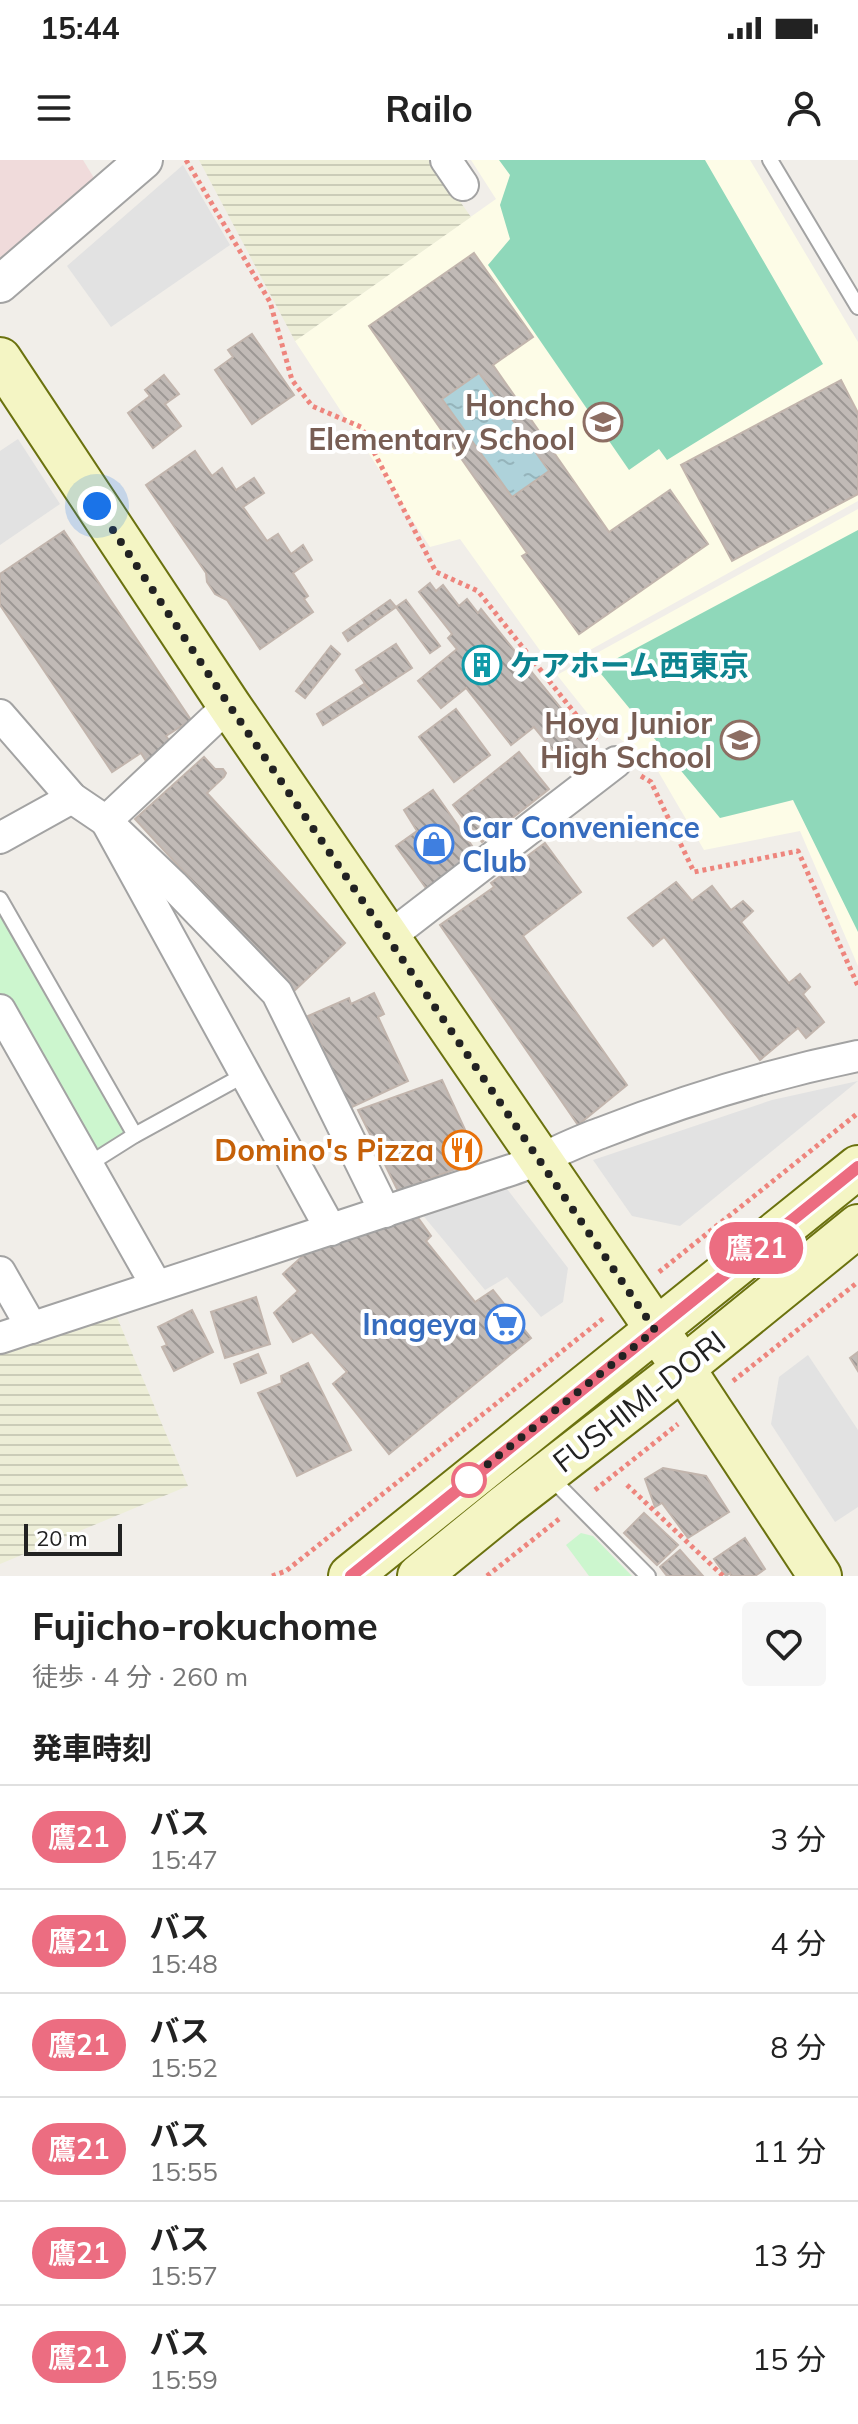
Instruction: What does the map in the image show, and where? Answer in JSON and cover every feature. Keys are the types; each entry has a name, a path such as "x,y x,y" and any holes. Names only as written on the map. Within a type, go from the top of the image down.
{"main road":[{"path":"0,359 229,705 683,1368 820,1576"},
{"name":"FUSHIMI-DORI","path":"350,1576 858,1167"},
{"name":"FUSHIMI-DORI","path":"419,1576 852,1239"}],"street":[{"path":"0,284 144,160"},
{"path":"446,160 463,185"},
{"path":"106,821 229,705"},
{"path":"0,715 72,798 106,821 277,993 385,1212"},
{"path":"389,937 616,762"},
{"path":"0,838 72,798"},
{"path":"106,821 331,1230"},
{"path":"0,1010 156,1285"},
{"path":"0,1338 540,1160 598,1134 701,1097 804,1067 858,1056"},
{"path":"0,1272 32,1328"}],"lane":[{"path":"770,160 858,307"},
{"path":"0,899 135,1135"},
{"path":"89,1164 246,1074"},
{"path":"547,1474 648,1576"}],"path":[{"path":"186,160 270,302 292,380 312,406 361,427 436,572 478,591 616,762 651,782 694,872 798,851 858,986"},
{"path":"272,1576 286,1571 858,1113"},
{"path":"651,1445 858,1282"},
{"path":"627,1485 723,1576"}],"shaded area":[{"path":"0,160 83,160 94,178 0,258"},
{"path":"199,160 431,160 471,217 295,341"},
{"name":"Honcho Elementary School","path":"471,160 750,160 858,342 858,501 554,670 460,539 430,547 295,341 496,199"},
{"path":"183,165 230,245 111,327 67,266"},
{"path":"18,439 60,504 0,545 0,451"},
{"name":"Hoya Junior High School","path":"858,509 858,966 800,831 704,850 655,766 588,714 557,675"},
{"path":"858,1081 680,1226 632,1216 593,1160 772,1100"},
{"path":"504,1185 568,1268 563,1302 541,1317 507,1277 485,1290 421,1213"},
{"path":"116,1315 188,1486 0,1564 0,1354"},
{"path":"808,1355 858,1430 858,1507 835,1522 771,1424 779,1377"}],"green space":[{"path":"499,160 705,160 823,364 667,460 659,449 629,470 488,265 510,239 500,205 510,175"},
{"name":"Hoya Junior High School","path":"858,530 858,932 793,800 720,818 597,669"},
{"path":"0,899 135,1135 89,1164 0,1010"},
{"path":"581,1533 593,1536 632,1576 589,1576 566,1545"}],"water":[{"path":"479,373 549,471 512,497 442,399"}],"building":[{"path":"474,253 533,337 493,365 609,532 670,490 708,544 579,634 522,556 527,553 369,326","holes":["479,373 549,471 512,497 442,399"]},
{"path":"252,334 294,395 252,424 215,370 233,357 228,350"},
{"path":"164,375 179,394 165,404 181,426 153,448 128,413 150,396 145,390"},
{"path":"841,380 858,413 858,494 732,561 681,465"},
{"path":"195,451 212,476 222,468 236,490 254,478 264,493 243,507 267,541 278,534 291,554 303,545 312,560 293,573 308,596 304,599 313,612 260,649 227,600 215,594 207,582 206,573 146,485"},
{"path":"64,531 191,720 166,736 172,744 146,761 141,753 112,772 0,605 0,574"},
{"name":"ケアホーム西東京","path":"430,583 436,591 443,585 459,606 467,599 478,613 481,609 597,753 572,774 534,727 511,745 466,688 441,708 418,681 457,649 448,638 452,634 419,592"},
{"path":"390,600 396,607 348,641 343,633"},
{"path":"406,600 440,646 430,653 396,607"},
{"path":"396,644 412,668 372,694 356,670"},
{"path":"331,646 340,654 305,698 296,691"},
{"path":"364,684 372,694 323,725 317,714"},
{"path":"456,709 490,755 454,782 419,737"},
{"path":"519,752 549,789 482,842 453,805"},
{"path":"204,757 215,769 223,769 226,773 207,793 345,943 294,991 135,819"},
{"path":"433,790 477,853 426,888 396,846 417,831 404,810"},
{"path":"545,843 581,892 523,936 627,1085 578,1125 440,925 494,887 491,883"},
{"path":"676,882 692,901 712,886 731,910 743,901 753,911 741,922 789,983 800,974 810,987 803,994 824,1022 806,1038 798,1028 760,1060 664,937 653,946 628,918"},
{"path":"374,993 384,1014 378,1017 408,1081 350,1108 308,1016 349,998 351,1004"},
{"path":"442,1080 479,1160 398,1191 358,1110"},
{"path":"414,1212 431,1236 426,1241 475,1302 493,1290 531,1338 389,1454 333,1384 347,1372 312,1332 293,1342 274,1313 298,1291 283,1274 308,1251"},
{"path":"256,1297 270,1344 225,1358 211,1312"},
{"path":"192,1310 213,1352 174,1371 162,1347 167,1345 158,1327"},
{"path":"858,1352 858,1371 850,1358"},
{"path":"258,1354 266,1373 241,1383 234,1364"},
{"path":"308,1363 351,1450 297,1476 258,1393 282,1383 281,1376"},
{"path":"663,1468 706,1476 729,1512 688,1538 662,1503 655,1507 645,1479"},
{"path":"644,1513 678,1545 657,1565 624,1533"},
{"path":"745,1538 765,1569 755,1576 731,1576 730,1573 726,1576 714,1559"},
{"path":"680,1550 703,1576 667,1576 660,1567"}],"bus line":[{"name":"鷹21","path":"351,1576 858,1167"}],"place":[{"name":"Honcho Elementary School","path":"603,422"},
{"name":"ケアホーム西東京","path":"482,665"},
{"name":"Hoya Junior High School","path":"740,740"},
{"name":"Car Convenience Club","path":"434,844"},
{"name":"Domino's Pizza","path":"462,1150"},
{"name":"Inageya","path":"505,1324"}],"route":[{"path":"97,506 655,1330 462,1485 469,1480"}]}
